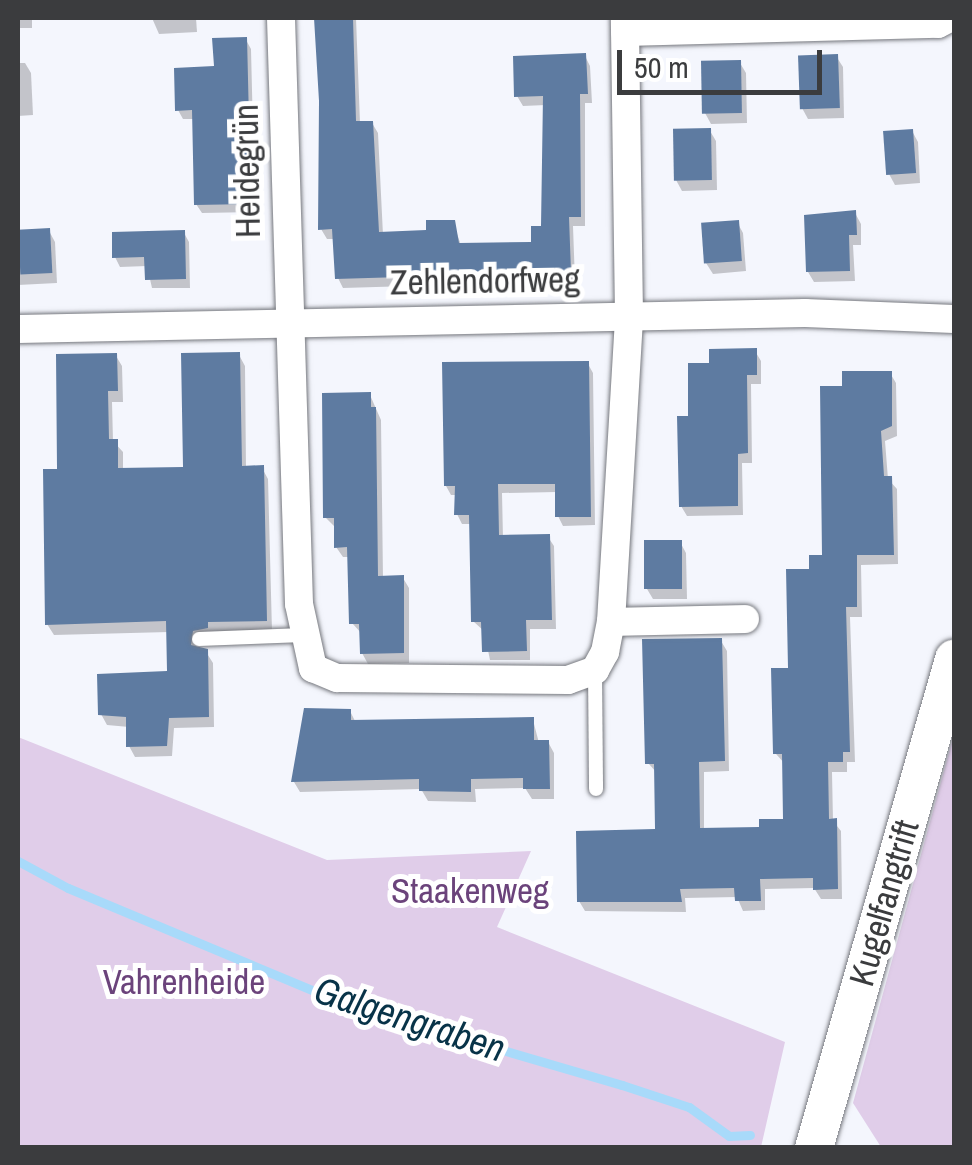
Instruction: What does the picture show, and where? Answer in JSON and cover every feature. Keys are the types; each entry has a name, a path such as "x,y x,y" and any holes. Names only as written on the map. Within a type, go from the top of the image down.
{"street":[{"name":"Heidegrün","path":"281,18 288,324"},
{"path":"288,324 303,635 313,668 337,678 568,680 595,670 605,652 612,622 628,316 625,25 938,24 950,18"},
{"name":"Zehlendorfweg","path":"18,328 805,313 954,319"},
{"path":"612,622 745,619"},
{"name":"Kugelfangtrift","path":"814,1148 954,659"}],"lane":[{"path":"199,639 303,635"},
{"path":"595,670 596,788"}],"green space":[{"path":"954,734 954,1147 881,1147 853,1103"},
{"name":"Vahrenheide","path":"18,737 327,860 531,851 497,927 785,1042 761,1147 18,1147"}],"building":[{"path":"314,18 353,18 356,121 373,121 379,232 426,230 426,220 455,220 459,243 531,242 531,226 541,226 543,96 514,97 513,56 586,53 588,94 580,94 581,217 569,217 571,272 335,279 332,229 318,230 319,101"},
{"path":"247,37 251,204 194,205 192,110 175,111 174,68 214,66 212,38"},
{"path":"838,54 840,108 800,109 798,55"},
{"path":"741,60 742,113 702,114 701,61"},
{"path":"711,128 712,180 674,181 673,129"},
{"path":"913,129 916,173 886,175 883,131"},
{"path":"856,210 857,235 849,235 850,271 806,272 804,215"},
{"path":"739,220 742,261 704,264 701,223"},
{"path":"50,228 52,273 20,275 18,230"},
{"path":"185,230 186,279 145,280 144,257 112,258 112,232"},
{"path":"757,348 757,375 747,375 748,453 738,454 738,506 679,507 677,416 688,416 688,363 709,363 709,349"},
{"path":"240,352 242,466 264,465 267,621 208,622 208,628 193,631 191,645 208,649 209,717 169,718 167,746 126,747 126,717 98,715 97,674 167,671 166,621 45,625 43,469 57,469 56,354 117,353 118,391 108,391 109,439 118,439 118,468 183,467 181,353"},
{"path":"589,361 591,517 555,517 555,484 498,484 499,535 550,534 552,620 526,620 527,651 482,652 481,622 471,622 469,515 454,515 455,486 444,486 442,362"},
{"path":"842,371 892,371 892,426 881,431 884,476 892,476 894,555 857,555 857,607 846,607 850,752 843,752 843,762 828,762 829,819 837,818 838,889 813,890 813,878 760,879 761,901 735,901 734,888 680,889 682,902 577,902 576,831 655,829 654,764 645,764 642,639 722,638 725,761 699,762 700,828 759,827 759,819 783,819 782,754 773,754 771,668 788,668 786,569 809,569 809,555 822,555 820,386 842,386"},
{"path":"371,392 371,407 376,407 378,576 404,575 404,653 360,654 359,624 349,624 347,547 334,548 334,518 323,518 322,393"},
{"path":"644,540 682,540 682,589 644,589"},
{"path":"304,708 351,709 351,720 534,717 534,740 549,740 550,789 523,789 523,778 471,779 471,792 419,791 419,779 291,782"}],"waterway":[{"name":"Galgengraben","path":"18,861 68,888 345,1004 622,1085 689,1107 729,1136 750,1135"}],"park label":[{"name":"Staakenweg","path":"470,891"}]}
